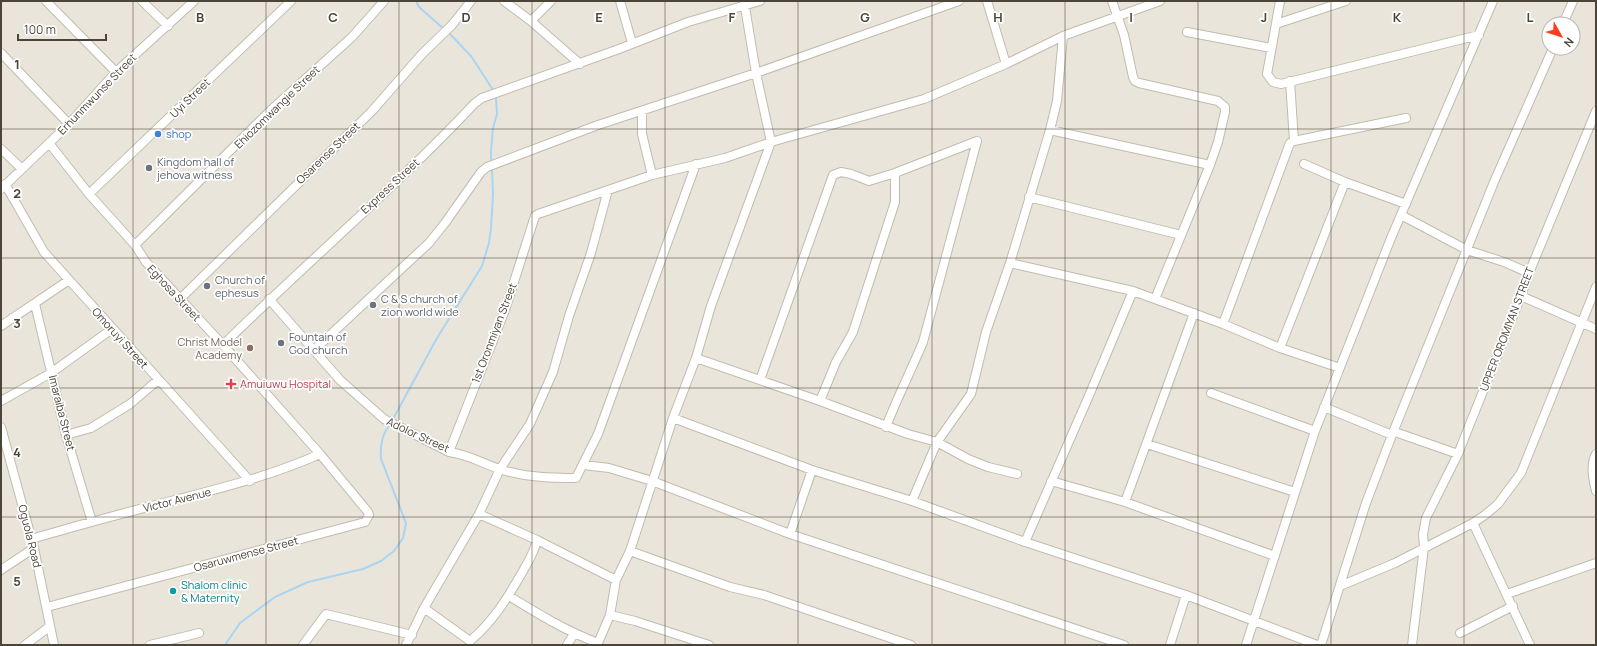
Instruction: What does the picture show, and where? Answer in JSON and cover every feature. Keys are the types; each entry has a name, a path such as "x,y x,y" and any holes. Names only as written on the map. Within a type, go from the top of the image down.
{"street":[{"path":"46,1 116,72"},
{"path":"142,1 168,26"},
{"name":"Erhunmwunse Street","path":"3,187 69,124 116,72 194,1"},
{"name":"Uyi Street","path":"89,194 290,1"},
{"name":"Ehiozomwangie Street","path":"135,245 271,110 352,37 384,1"},
{"name":"Osarense Street","path":"179,300 372,111 422,54 447,30 470,1"},
{"path":"504,1 580,64"},
{"path":"531,22 551,1"},
{"path":"620,1 632,43"},
{"name":"Express Street","path":"223,345 269,299 406,172 475,103 489,96 580,64 688,22 744,3 760,1"},
{"path":"314,350 429,243 481,172 487,167 598,125 756,73 959,1"},
{"path":"987,1 1006,64"},
{"path":"1112,1 1124,35 1135,81 1139,84 1218,102 1225,107 1218,142 1210,165 1156,299"},
{"path":"406,645 424,608 479,514 500,469 530,424 553,372 569,316 591,253 608,190 652,174 725,158 771,142 924,99 1006,64 1063,36 1160,1"},
{"path":"1280,1 1267,74 1273,82 1281,84 1479,35"},
{"path":"1276,24 1346,1"},
{"path":"1246,645 1324,407 1406,204 1494,1"},
{"path":"1566,16 1573,1"},
{"path":"509,596 574,634 598,644 610,615 616,580 630,551 673,418 696,358 711,306 771,142 756,73 744,3"},
{"path":"1187,32 1272,48"},
{"path":"912,501 937,442 971,394 986,332 1010,263 1050,130 1057,101 1063,36"},
{"path":"1,53 69,124"},
{"path":"1321,645 1366,503 1393,433 1494,182 1550,56"},
{"path":"1290,81 1294,141"},
{"path":"642,111 642,134 652,174"},
{"name":"UPPER OROMIYAN STREET","path":"1412,645 1424,548 1423,534 1426,518 1458,454 1521,296 1529,272 1596,111"},
{"path":"1223,324 1290,143 1406,118"},
{"path":"1050,130 1210,165"},
{"path":"760,380 833,175 841,172 869,181 895,173 977,142 923,342 896,400 886,427"},
{"name":"Eghosa Street","path":"49,143 89,194 135,245 146,262 179,300 223,345 320,454 368,512"},
{"path":"1,149 22,169"},
{"path":"696,164 598,434 584,465 609,468 652,481 790,534 1124,645"},
{"path":"1304,164 1345,182 1406,204"},
{"path":"820,401 836,362 853,332 895,202 895,173"},
{"path":"1280,348 1345,182"},
{"name":"Omoruyi Street","path":"3,187 44,252 250,481"},
{"name":"1st Oronmiyan Street","path":"449,452 505,310 535,216 608,190"},
{"path":"1029,197 1181,235"},
{"path":"1401,216 1467,250 1529,272"},
{"path":"1010,263 1133,291 1223,324 1280,348 1340,368"},
{"path":"1,326 69,280"},
{"path":"1340,586 1361,579 1473,523 1486,515 1498,504 1521,472 1596,287"},
{"path":"1025,542 1133,291"},
{"path":"1521,296 1596,329"},
{"name":"Adolor Street","path":"269,299 340,380 384,420 449,452 460,453 500,469 543,478 576,478 584,465"},
{"name":"Imaraiba Street","path":"35,304 66,435 92,522"},
{"path":"1125,502 1194,313"},
{"path":"1,401 51,373 112,329"},
{"path":"696,358 820,401 886,427 937,442 980,464 1018,474"},
{"path":"66,435 91,428 130,404 158,380"},
{"path":"1210,393 1315,431"},
{"path":"1324,407 1393,433 1458,454"},
{"path":"673,418 812,470 912,501 1025,542 1186,595 1317,645"},
{"name":"Oguola Road","path":"1,427 34,548 47,607 49,627 54,645"},
{"path":"1147,444 1295,492"},
{"name":"Victor Avenue","path":"31,539 250,481 291,467 320,454"},
{"path":"1596,454 1594,457 1596,491"},
{"path":"790,534 812,470"},
{"path":"1051,481 1125,502 1275,556"},
{"name":"Osaruwmense Street","path":"47,607 365,522 369,515 368,512"},
{"path":"479,514 537,540 616,580"},
{"path":"1473,523 1508,594 1530,645"},
{"path":"424,608 473,643 509,596 535,552 537,540"},
{"path":"1,570 34,548"},
{"path":"630,551 730,587 764,595 911,645"},
{"path":"1508,594 1596,564"},
{"path":"1170,645 1186,595"},
{"path":"1460,633 1513,606"},
{"path":"303,645 326,614 412,635"},
{"path":"610,615 634,621 709,645"},
{"path":"25,645 49,627"},
{"path":"150,645 199,633"},
{"path":"568,645 574,634"}],"shaded area":[{"path":"1,1 1596,1 1596,645 1,645"}],"waterway":[{"path":"416,1 419,7 444,29"},
{"path":"450,34 471,56 493,90"},
{"path":"491,160 493,128 497,114 496,98"},
{"path":"393,419 437,338 482,266 489,243 491,228 493,194 492,170"},
{"path":"225,645 240,623 275,597 308,582 363,569 381,561 394,551 403,538 406,523 381,459 382,442 388,427"}],"place":[{"name":"shop","path":"158,134"},
{"name":"Kingdom hall of jehova witness","path":"149,168"},
{"name":"Church of ephesus","path":"207,286"},
{"name":"C & S church of zion world wide","path":"373,305"},
{"name":"Fountain of God church","path":"281,343"},
{"name":"Christ Model Academy","path":"250,348"},
{"name":"Amuiuwu Hospital","path":"231,384"},
{"name":"Shalom clinic & Maternity","path":"173,591"}]}
